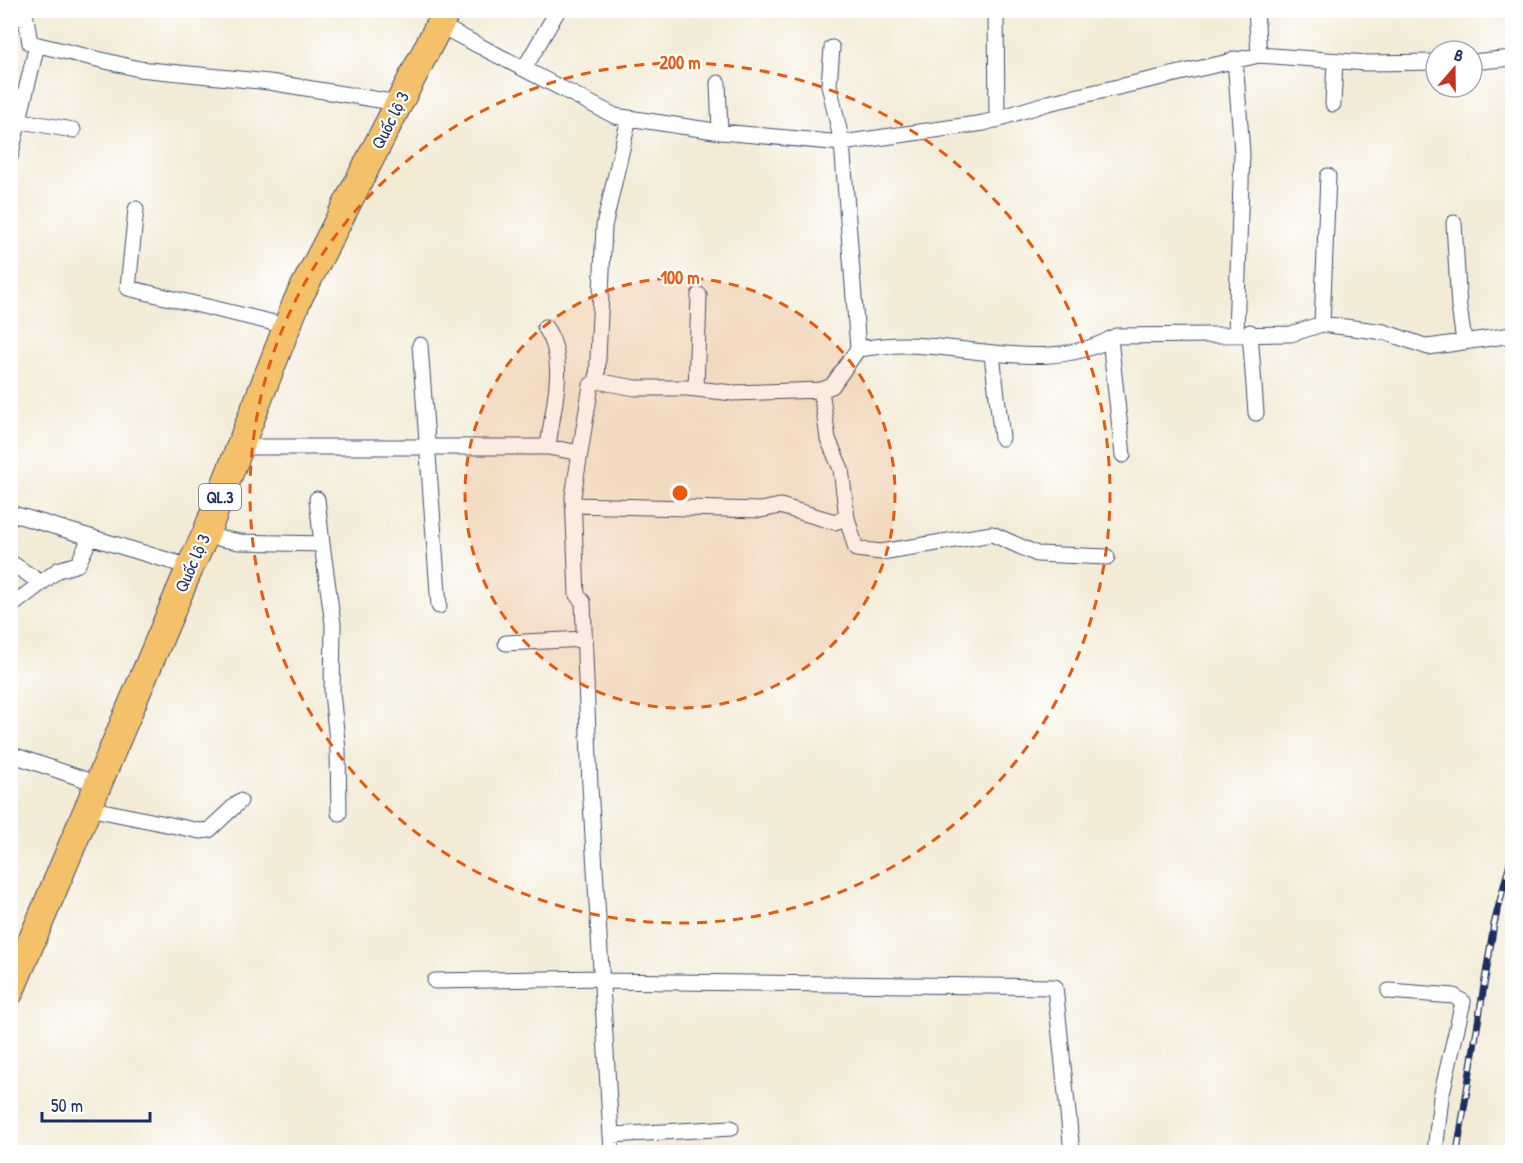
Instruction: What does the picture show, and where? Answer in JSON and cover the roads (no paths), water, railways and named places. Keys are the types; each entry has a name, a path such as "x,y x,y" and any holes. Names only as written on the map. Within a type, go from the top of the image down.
{"highway":[{"name":"Quốc lộ 3","path":"13,983 205,536 297,301 443,18"}],"street":[{"path":"524,69 558,10"},
{"path":"996,10 997,120"},
{"path":"1256,10 1259,55"},
{"path":"10,16 26,18 30,44 139,69 269,82 398,103"},
{"path":"443,18 524,69 615,116 720,131 842,143 997,120 1059,101 1259,55 1367,63 1424,62"},
{"path":"10,157 14,120 37,45"},
{"path":"612,1152 583,602 577,595 573,504 591,385 597,381 635,388 696,389 733,393 821,390 832,386 858,349 842,143 829,85 832,48"},
{"path":"1484,61 1512,58"},
{"path":"1235,59 1242,153 1243,333 1256,413"},
{"path":"1333,104 1335,61"},
{"path":"718,83 720,131"},
{"path":"597,381 604,226 629,118"},
{"path":"14,120 73,130"},
{"path":"1322,324 1328,176"},
{"path":"136,208 128,288 287,326"},
{"path":"1454,223 1459,307 1464,341"},
{"path":"696,389 699,295"},
{"path":"858,349 903,345 1022,357 1071,351 1116,336 1291,334 1322,324 1384,332 1428,347 1512,335"},
{"path":"546,327 555,340 557,397 548,447"},
{"path":"1110,339 1123,455"},
{"path":"420,345 439,606"},
{"path":"992,355 1002,438"},
{"path":"821,390 828,439 841,469 847,518 856,549 881,552 992,534 1037,554 1107,557"},
{"path":"238,447 548,447 580,453"},
{"path":"317,499 333,624 332,693 338,750 339,813"},
{"path":"573,504 761,510 780,506 835,522 847,518"},
{"path":"10,513 190,567"},
{"path":"205,536 240,542 322,544"},
{"path":"10,607 58,570 78,564 90,538"},
{"path":"10,562 41,584"},
{"path":"506,643 585,639"},
{"path":"10,754 98,784"},
{"path":"88,808 200,831 209,830 240,801"},
{"path":"435,981 602,980 1055,987 1072,1152"},
{"path":"1389,991 1454,996 1463,1002 1441,1097 1436,1152"},
{"path":"612,1135 731,1128"}],"railway":[{"path":"1457,1152 1494,924 1512,855"}]}
